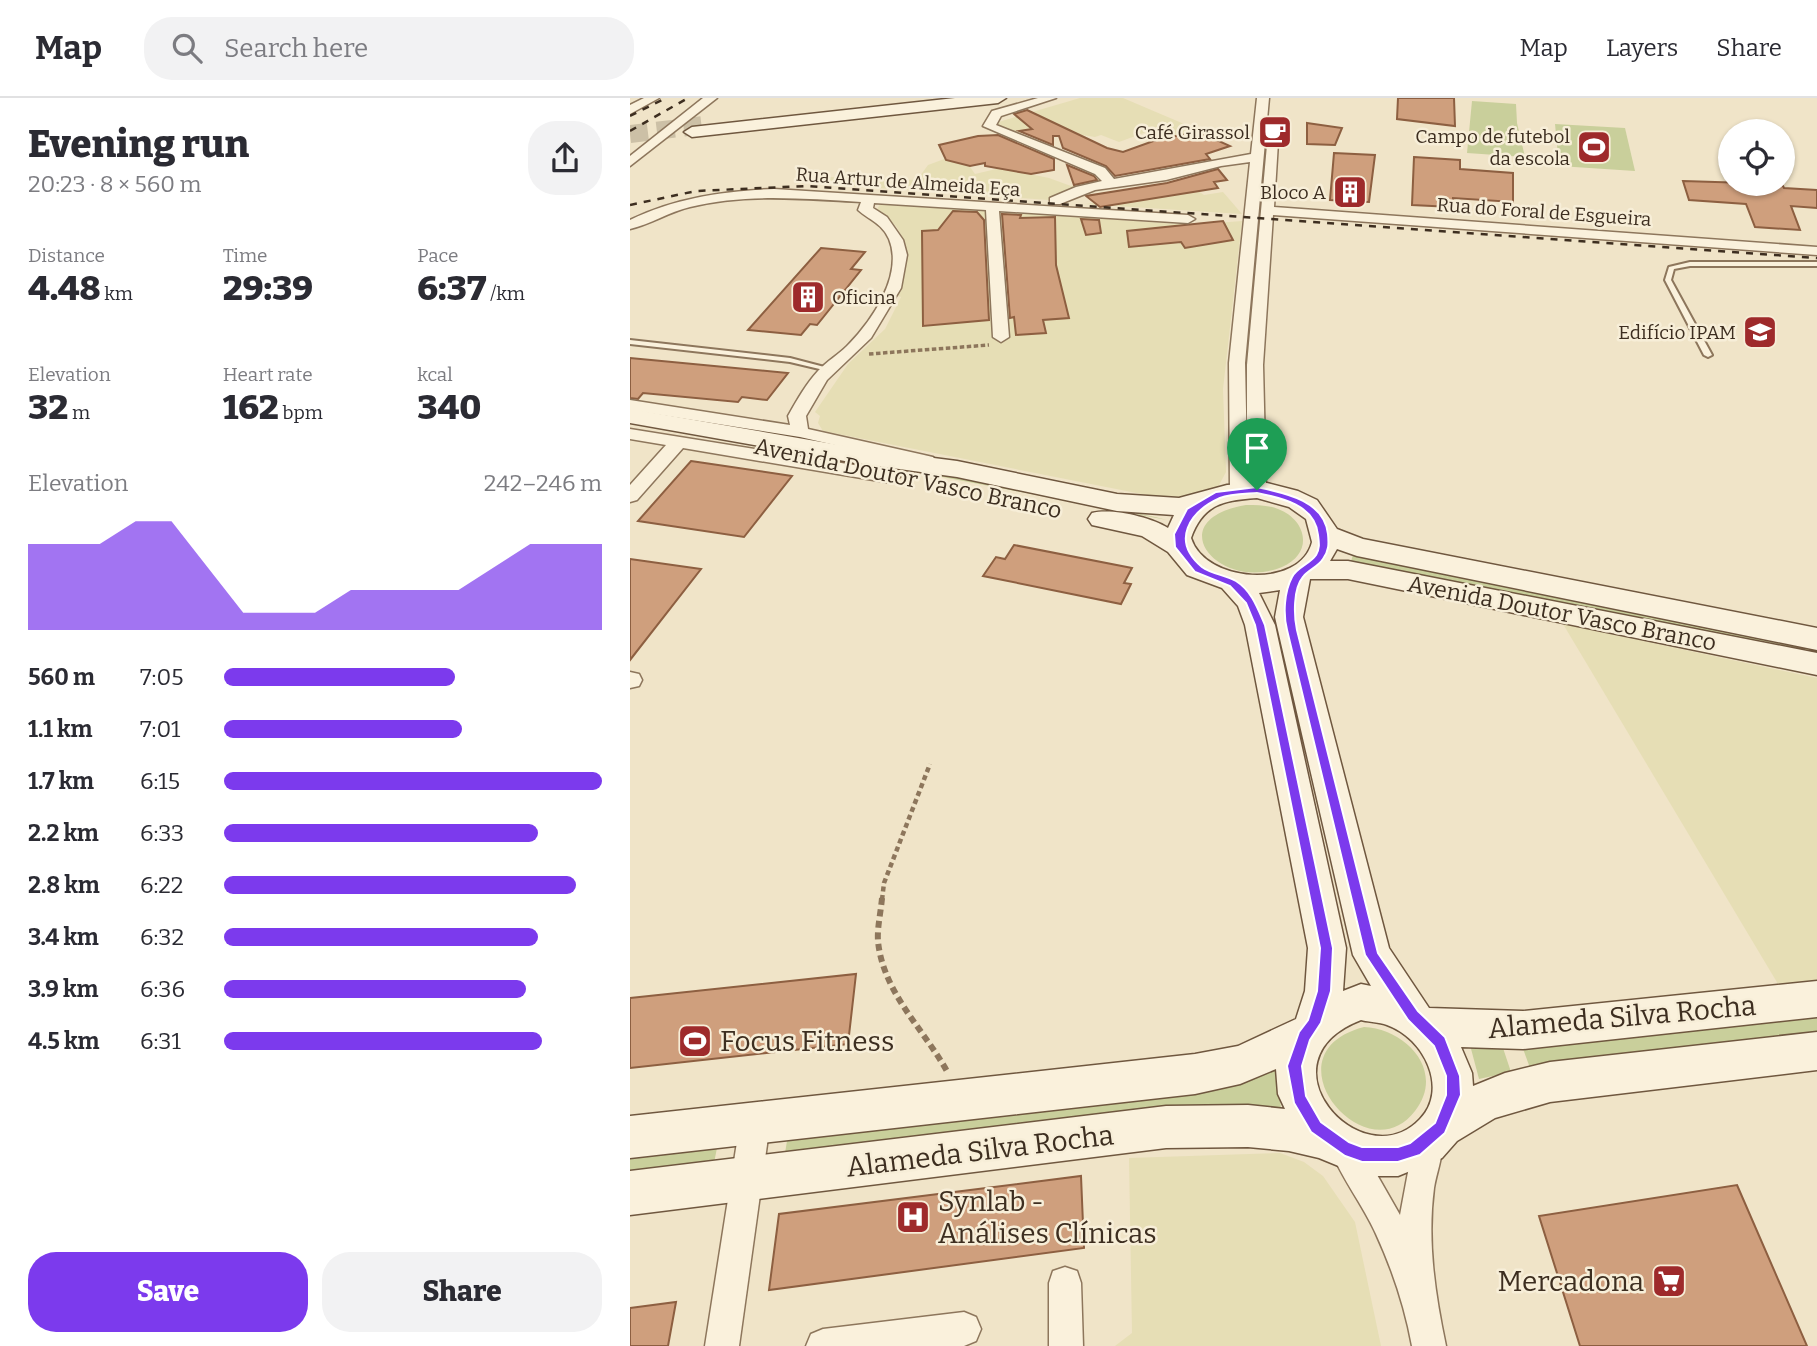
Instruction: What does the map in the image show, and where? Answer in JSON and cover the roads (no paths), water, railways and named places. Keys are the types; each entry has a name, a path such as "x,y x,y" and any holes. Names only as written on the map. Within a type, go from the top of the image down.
{"main road":[{"path":"952,98 698,129 998,98"},
{"name":"Avenida Doutor Vasco Branco","path":"630,416 770,438 889,461 957,468 1137,505 1185,508 1203,502"},
{"name":"Avenida Doutor Vasco Branco","path":"630,424 774,447 848,463 891,477 1150,529 1180,547"},
{"path":"1302,573 1266,585 1233,584 1199,570 1180,547 1182,522 1203,502 1248,490 1282,494 1303,504 1322,523 1325,547 1302,573 1289,617 1372,955 1420,1021 1440,1041 1453,1076 1451,1103 1434,1134"},
{"name":"Avenida Doutor Vasco Branco","path":"1325,534 1357,547 1817,639"},
{"name":"Avenida Doutor Vasco Branco","path":"1302,573 1348,570 1817,664"},
{"path":"1233,584 1250,601 1260,625 1327,948 1324,991 1295,1066 1299,1098 1316,1127 1337,1144 1362,1154 1389,1156 1414,1149 1479,1101 1511,1089 1550,1082 1817,1051"},
{"name":"Alameda Silva Rocha","path":"1420,1021 1523,1030 1817,999"},
{"path":"630,1137 1195,1074 1240,1065 1309,1030 1335,1009 1361,1002 1379,1003 1420,1021"},
{"name":"Alameda Silva Rocha","path":"630,1193 1161,1128 1264,1126 1292,1129 1337,1144"}],"street":[{"path":"630,110 653,98"},
{"path":"630,162 685,115 711,98"},
{"path":"1050,98 996,114 989,126 1100,171 1111,184"},
{"path":"1248,490 1237,363 1263,98"},
{"path":"1248,490 1274,98"},
{"path":"1055,201 1085,189 1167,175 1221,160 1256,159"},
{"name":"Rua Artur de Almeida Eça","path":"630,225 645,217 714,197 799,194 874,205 992,206 1188,219"},
{"path":"800,432 797,416 828,369 847,355 875,321 894,286 900,265 900,247 894,233 874,205"},
{"path":"992,206 1001,337"},
{"path":"630,210 645,217"},
{"name":"Rua do Foral de Esgueira","path":"1268,211 1817,251"},
{"name":"Avenida Doutor Vasco Branco","path":"630,405 800,432 957,468"},
{"path":"630,434 891,477"},
{"path":"630,496 680,442"},
{"path":"722,1346 755,1123"},
{"path":"1426,1331 1416,1222 1418,1193 1434,1134"},
{"path":"1337,1144 1389,1226 1426,1331"},
{"path":"1065,1283 1066,1346"},
{"path":"823,1346 889,1342 964,1329"}],"lane":[{"path":"1707,355 1668,280 1671,268 1690,264 1817,264"},
{"path":"630,342 790,360 828,369"}],"tunnel":[{"path":"630,134 704,125"}],"railway":[{"path":"630,116 666,98"},
{"path":"630,131 688,98"},
{"path":"630,205 696,191 807,186 1817,258"}],"place":[{"name":"Café Girassol","path":"1275,132"},
{"name":"Campo de futebol da escola","path":"1594,147"},
{"name":"Bloco A","path":"1350,192"},
{"name":"Oficina","path":"808,297"},
{"name":"Edifício IPAM","path":"1760,332"},
{"name":"Focus Fitness","path":"695,1041"},
{"name":"Synlab - Análises Clínicas","path":"913,1217"},
{"name":"Mercadona","path":"1669,1281"}]}
